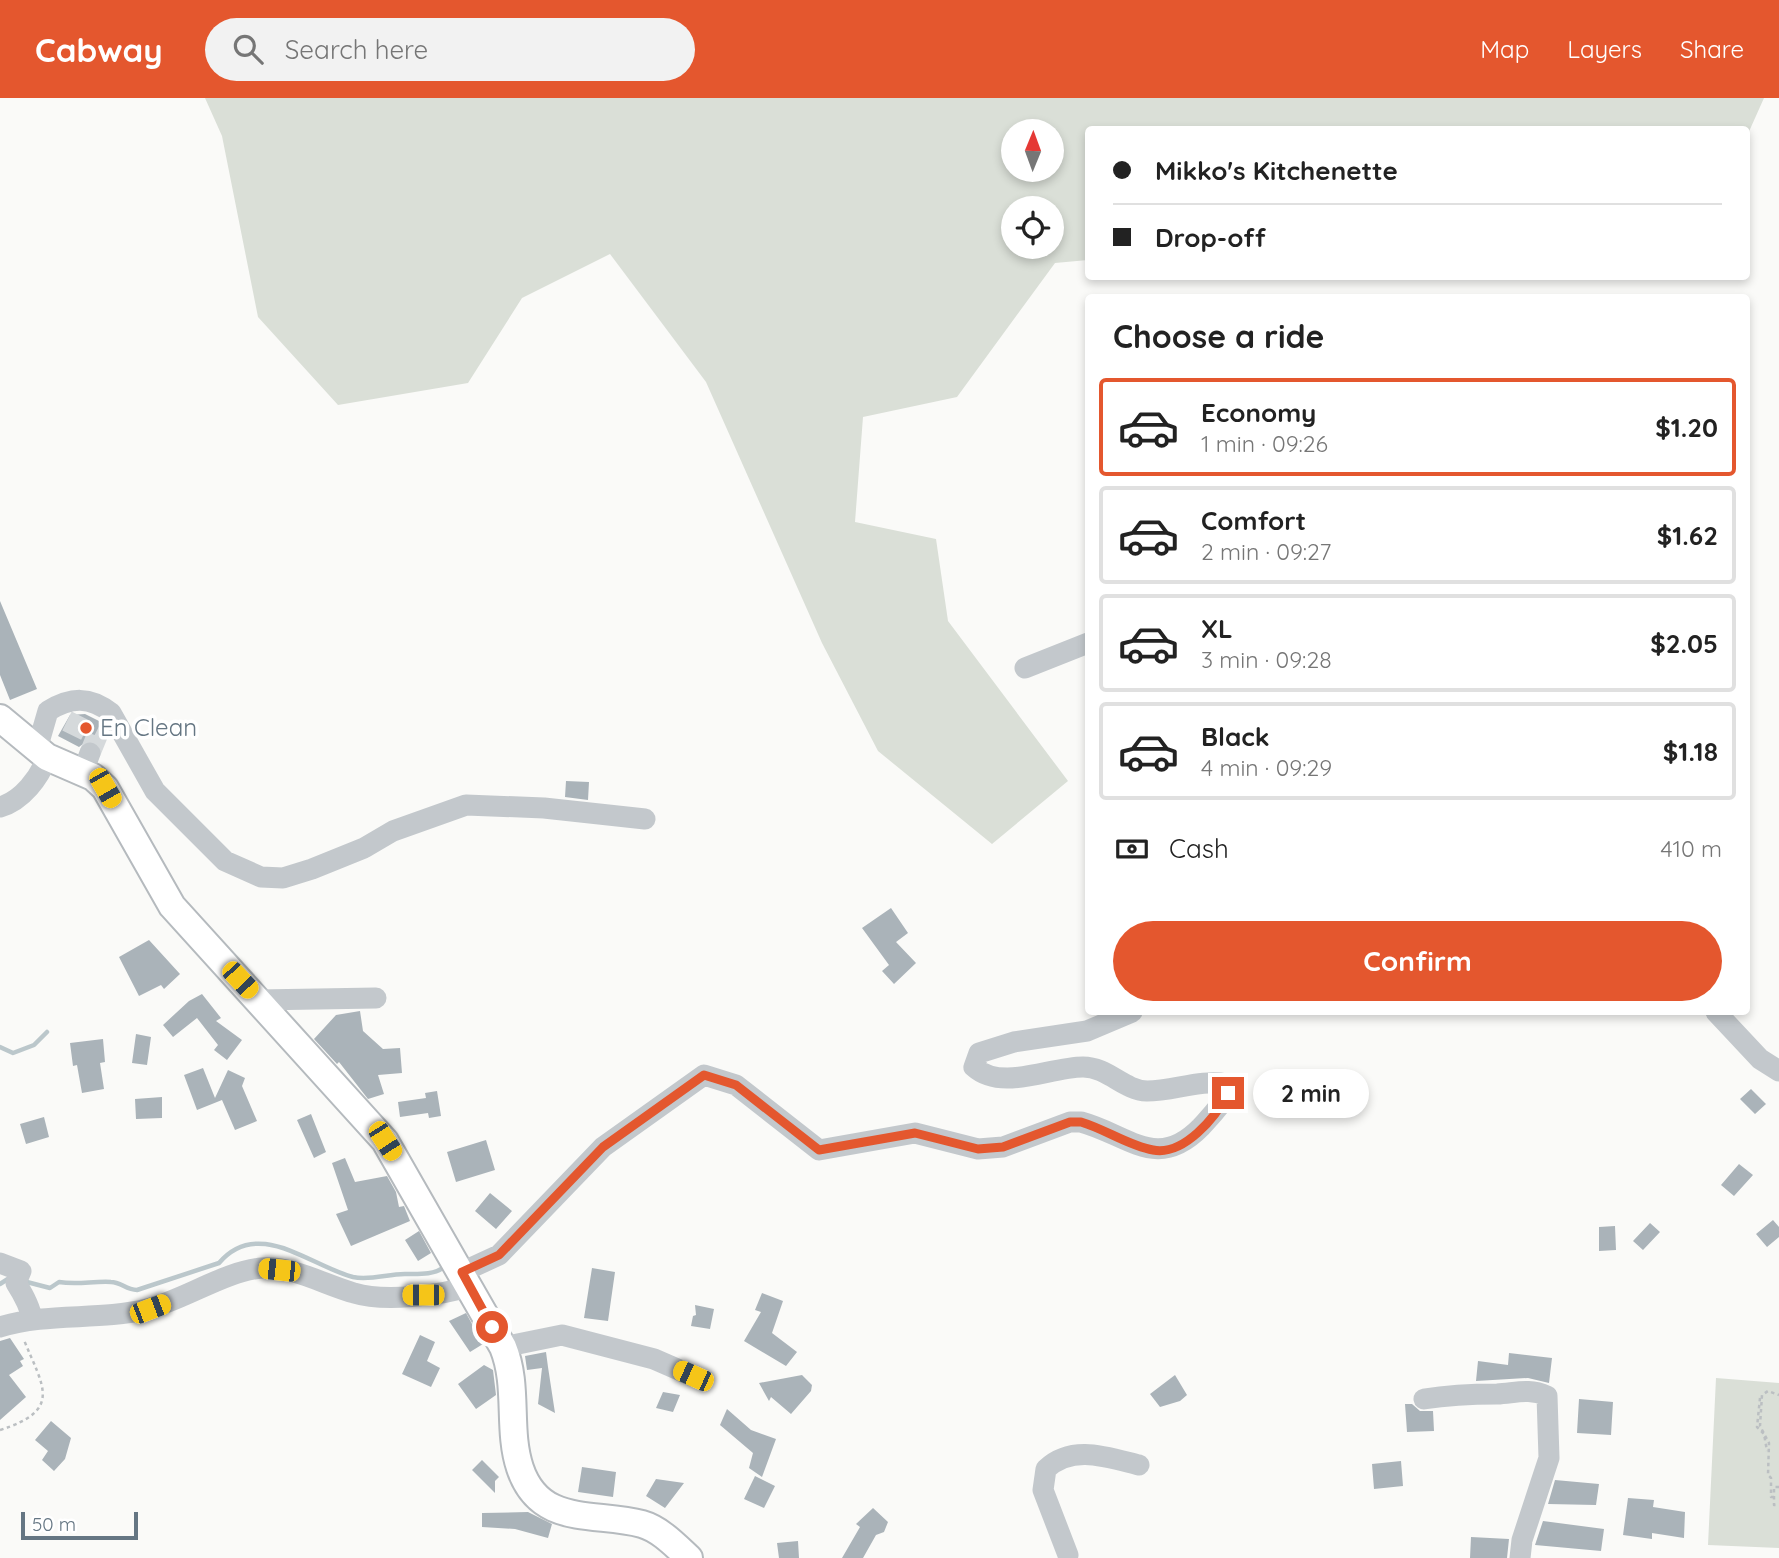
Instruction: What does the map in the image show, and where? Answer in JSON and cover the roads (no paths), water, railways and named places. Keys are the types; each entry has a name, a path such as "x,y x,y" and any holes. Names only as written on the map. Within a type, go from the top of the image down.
{"main road":[{"path":"0,718 42,753 86,763 105,788 172,906 380,1133 503,1347 512,1373 520,1468 534,1493 572,1516 646,1525 690,1558"}],"street":[{"path":"1025,668 1085,644"},
{"path":"0,807 22,794 41,774 42,753 57,716 75,699 101,705 111,713 155,791 225,861 261,877 283,878 312,869 364,848 394,831 466,805 544,808 645,819"},
{"path":"258,1000 376,998"},
{"path":"0,1327 27,1327 150,1309 262,1268 295,1273 356,1294 448,1294 499,1255 603,1147 704,1075 736,1085 819,1150 915,1133 978,1149 1003,1147 1070,1122 1081,1122 1153,1150 1170,1149 1188,1140 1212,1116 1228,1093 1227,1084 1211,1081 1149,1091 1136,1090 1096,1069 1081,1067 1026,1076 987,1077 974,1067 979,1053 1014,1042 1087,1031 1125,1015"},
{"path":"1721,1017 1760,1059 1779,1071"},
{"path":"0,1263 19,1277 22,1298 30,1306 27,1327"},
{"path":"503,1347 549,1335 562,1335 654,1359 693,1376"},
{"path":"1424,1399 1460,1393 1500,1394 1521,1390 1547,1396 1549,1458 1522,1540 1520,1558"},
{"path":"1071,1557 1043,1490 1046,1469 1056,1460 1072,1455 1107,1456 1139,1465"}],"waterway":[{"path":"0,1047 13,1053 34,1045 47,1032"},
{"path":"23,1281 50,1288 59,1282 111,1282 137,1290 219,1263 234,1250 250,1244 267,1244 284,1249 360,1278 426,1274 444,1267"},
{"path":"0,1284 11,1277"}],"tunnel":[{"path":"67,721 97,736 90,753"}],"place":[{"name":"En Clean","path":"86,728"}]}
